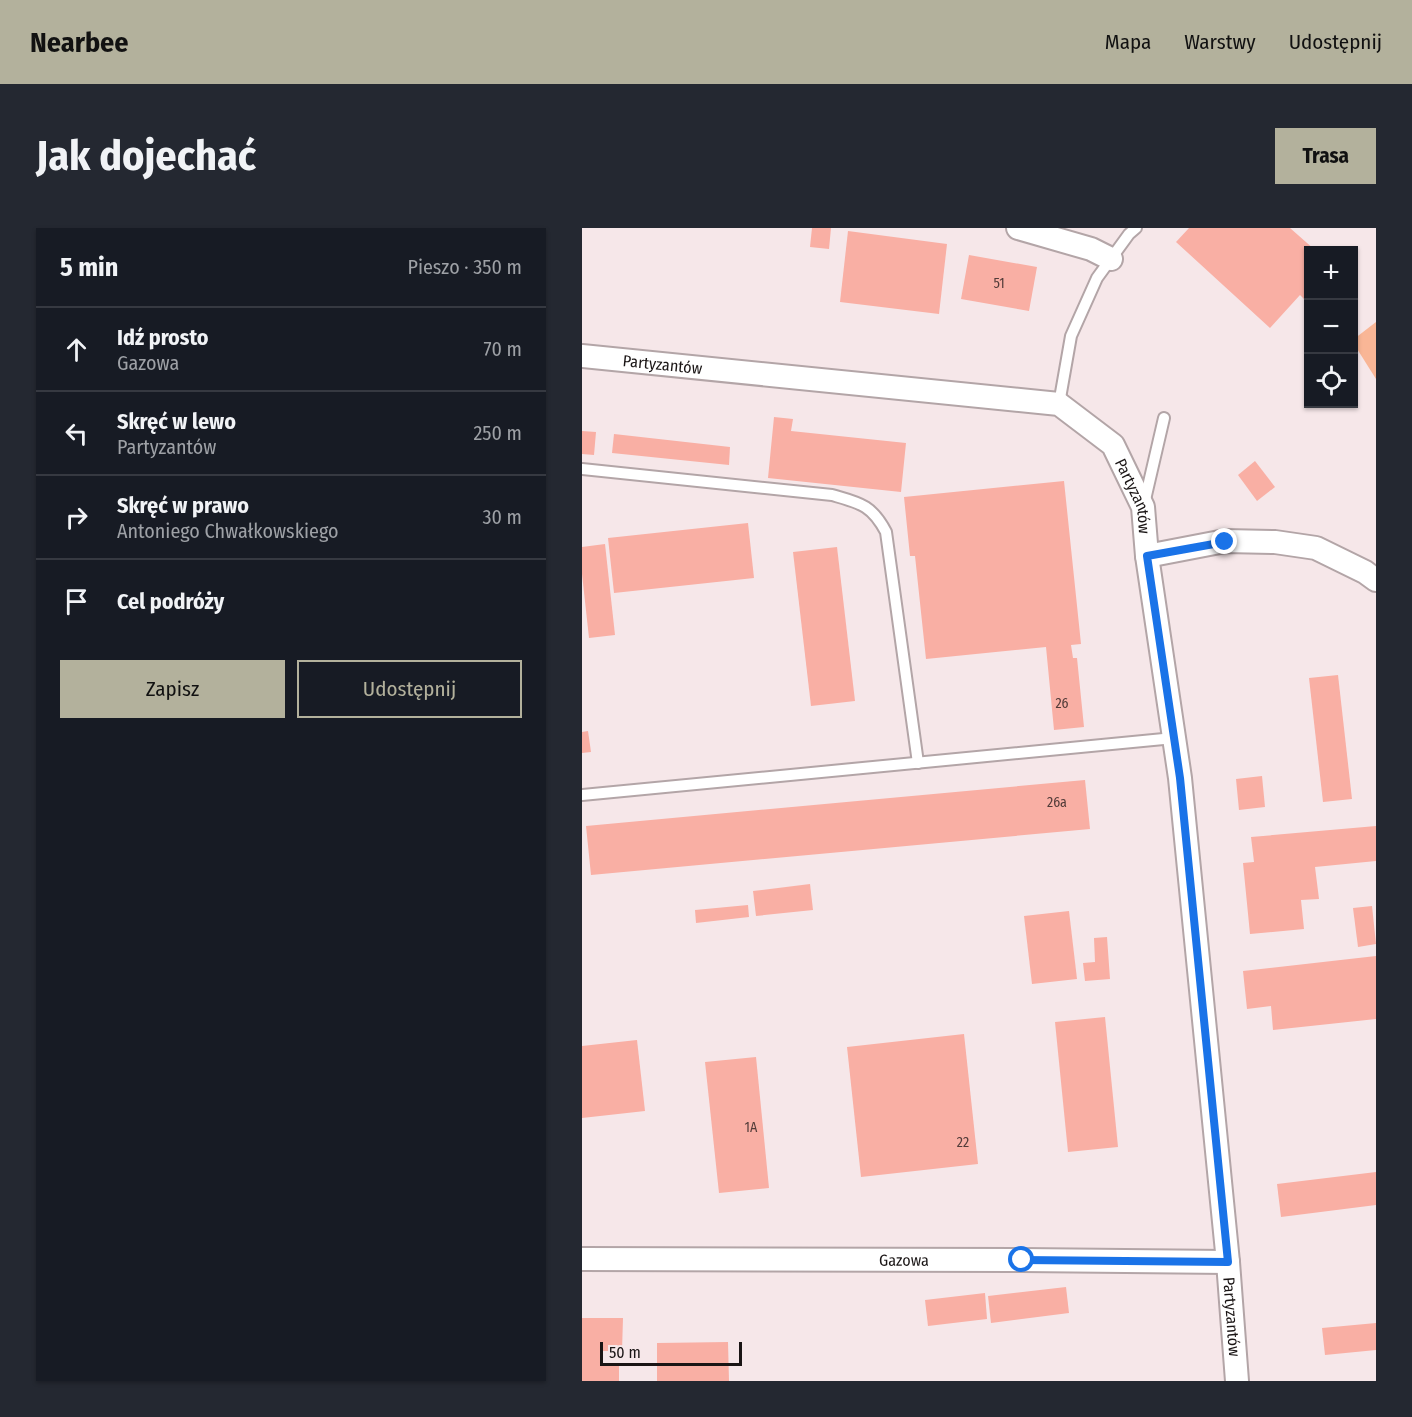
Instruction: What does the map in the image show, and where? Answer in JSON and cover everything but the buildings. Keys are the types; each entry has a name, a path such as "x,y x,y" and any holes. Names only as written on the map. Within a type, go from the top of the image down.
{"street":[{"path":"1018,228 1091,249 1111,259"},
{"name":"Partyzantów","path":"582,356 1059,404 1113,445 1143,507 1147,556 1180,778 1228,1262 1237,1381"},
{"path":"1147,556 1225,542 1275,542 1316,548 1365,572 1376,580"},
{"name":"Gazowa","path":"582,1259 1228,1262"}],"lane":[{"path":"1059,404 1071,336 1097,278 1129,234 1136,228"},
{"path":"1143,507 1164,418"},
{"path":"582,469 832,495 860,503 878,517 886,532 918,763"},
{"path":"582,795 1174,738"}],"shaded area":[{"path":"1376,322 1376,379 1358,350 1358,336"}],"route":[{"path":"1022,1260 1228,1262 1180,778 1147,556 1225,542"}]}
